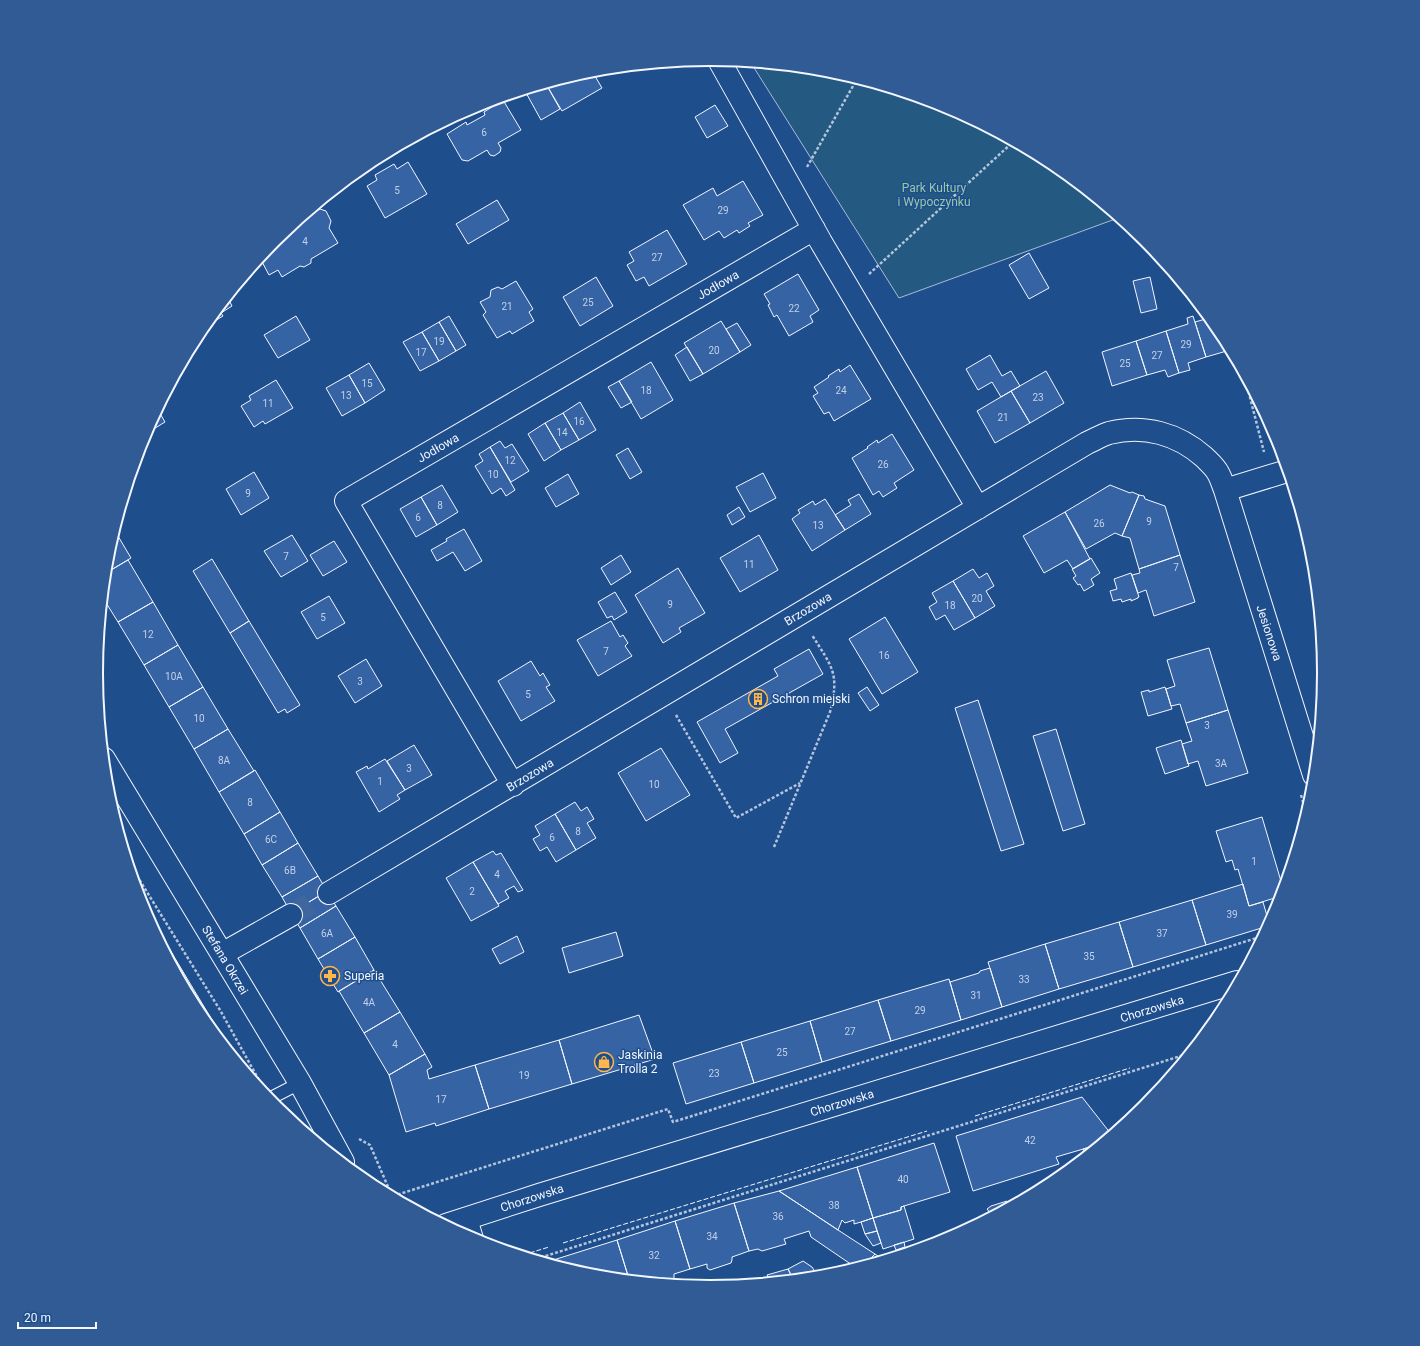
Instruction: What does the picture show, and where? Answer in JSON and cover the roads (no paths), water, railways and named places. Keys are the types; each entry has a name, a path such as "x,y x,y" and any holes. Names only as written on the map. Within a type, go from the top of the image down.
{"street":[{"path":"722,66 814,229 978,508"},
{"name":"Jodłowa","path":"513,785 346,501 814,229"},
{"name":"Brzozowa","path":"329,893 1087,443 1109,433 1133,429 1157,431 1176,437 1196,449 1209,461 1218,473 1225,490"},
{"path":"1225,490 1283,472"},
{"name":"Jesionowa","path":"1225,490 1307,781"},
{"name":"Stefana Okrzei","path":"111,771 300,1083 338,1154"},
{"path":"222,954 291,915"},
{"name":"Chorzowska","path":"463,1227 539,1195 1232,984"}],"lane":[{"path":"271,1091 300,1083"}],"tunnel":[{"path":"291,915 329,893"}],"place":[{"name":"Schron miejski","path":"758,699"},
{"name":"Superia","path":"330,976"},
{"name":"Jaskinia Trolla 2","path":"604,1062"}],"park label":[{"name":"Park Kultury i Wypoczynku","path":"934,195"}]}
